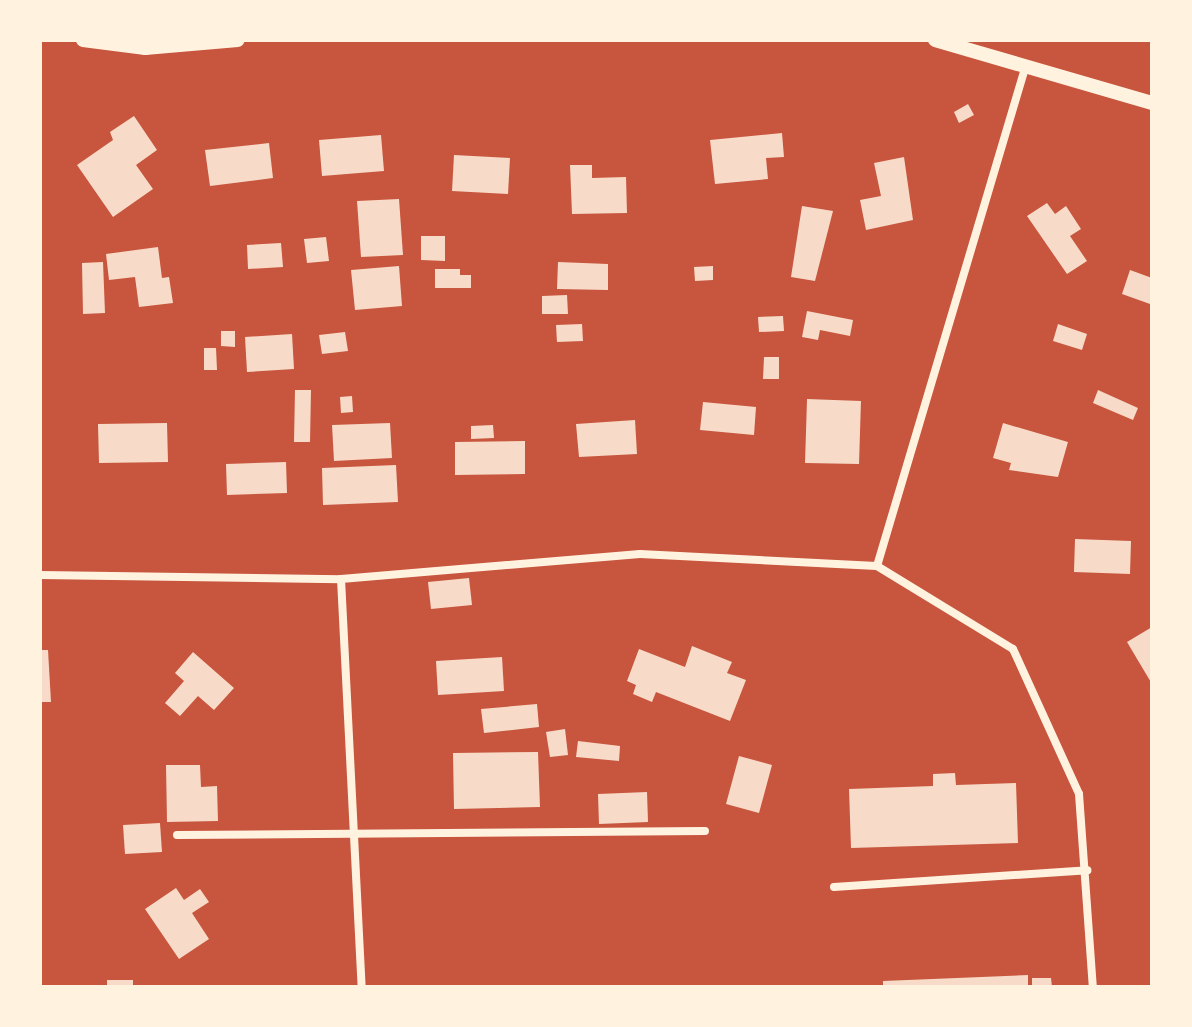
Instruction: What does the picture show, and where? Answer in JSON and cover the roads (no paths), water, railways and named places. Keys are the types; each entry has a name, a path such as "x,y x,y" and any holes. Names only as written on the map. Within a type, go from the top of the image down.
{"street":[{"path":"83,40 145,48 238,40"},
{"path":"935,40 1027,63 1152,103"},
{"path":"877,566 1027,63"},
{"path":"40,575 341,579 640,554 877,566 1013,649 1079,794 1087,870 1093,987"},
{"path":"341,579 362,987"},
{"path":"177,835 354,830 705,831"},
{"path":"834,887 1087,870"}]}
